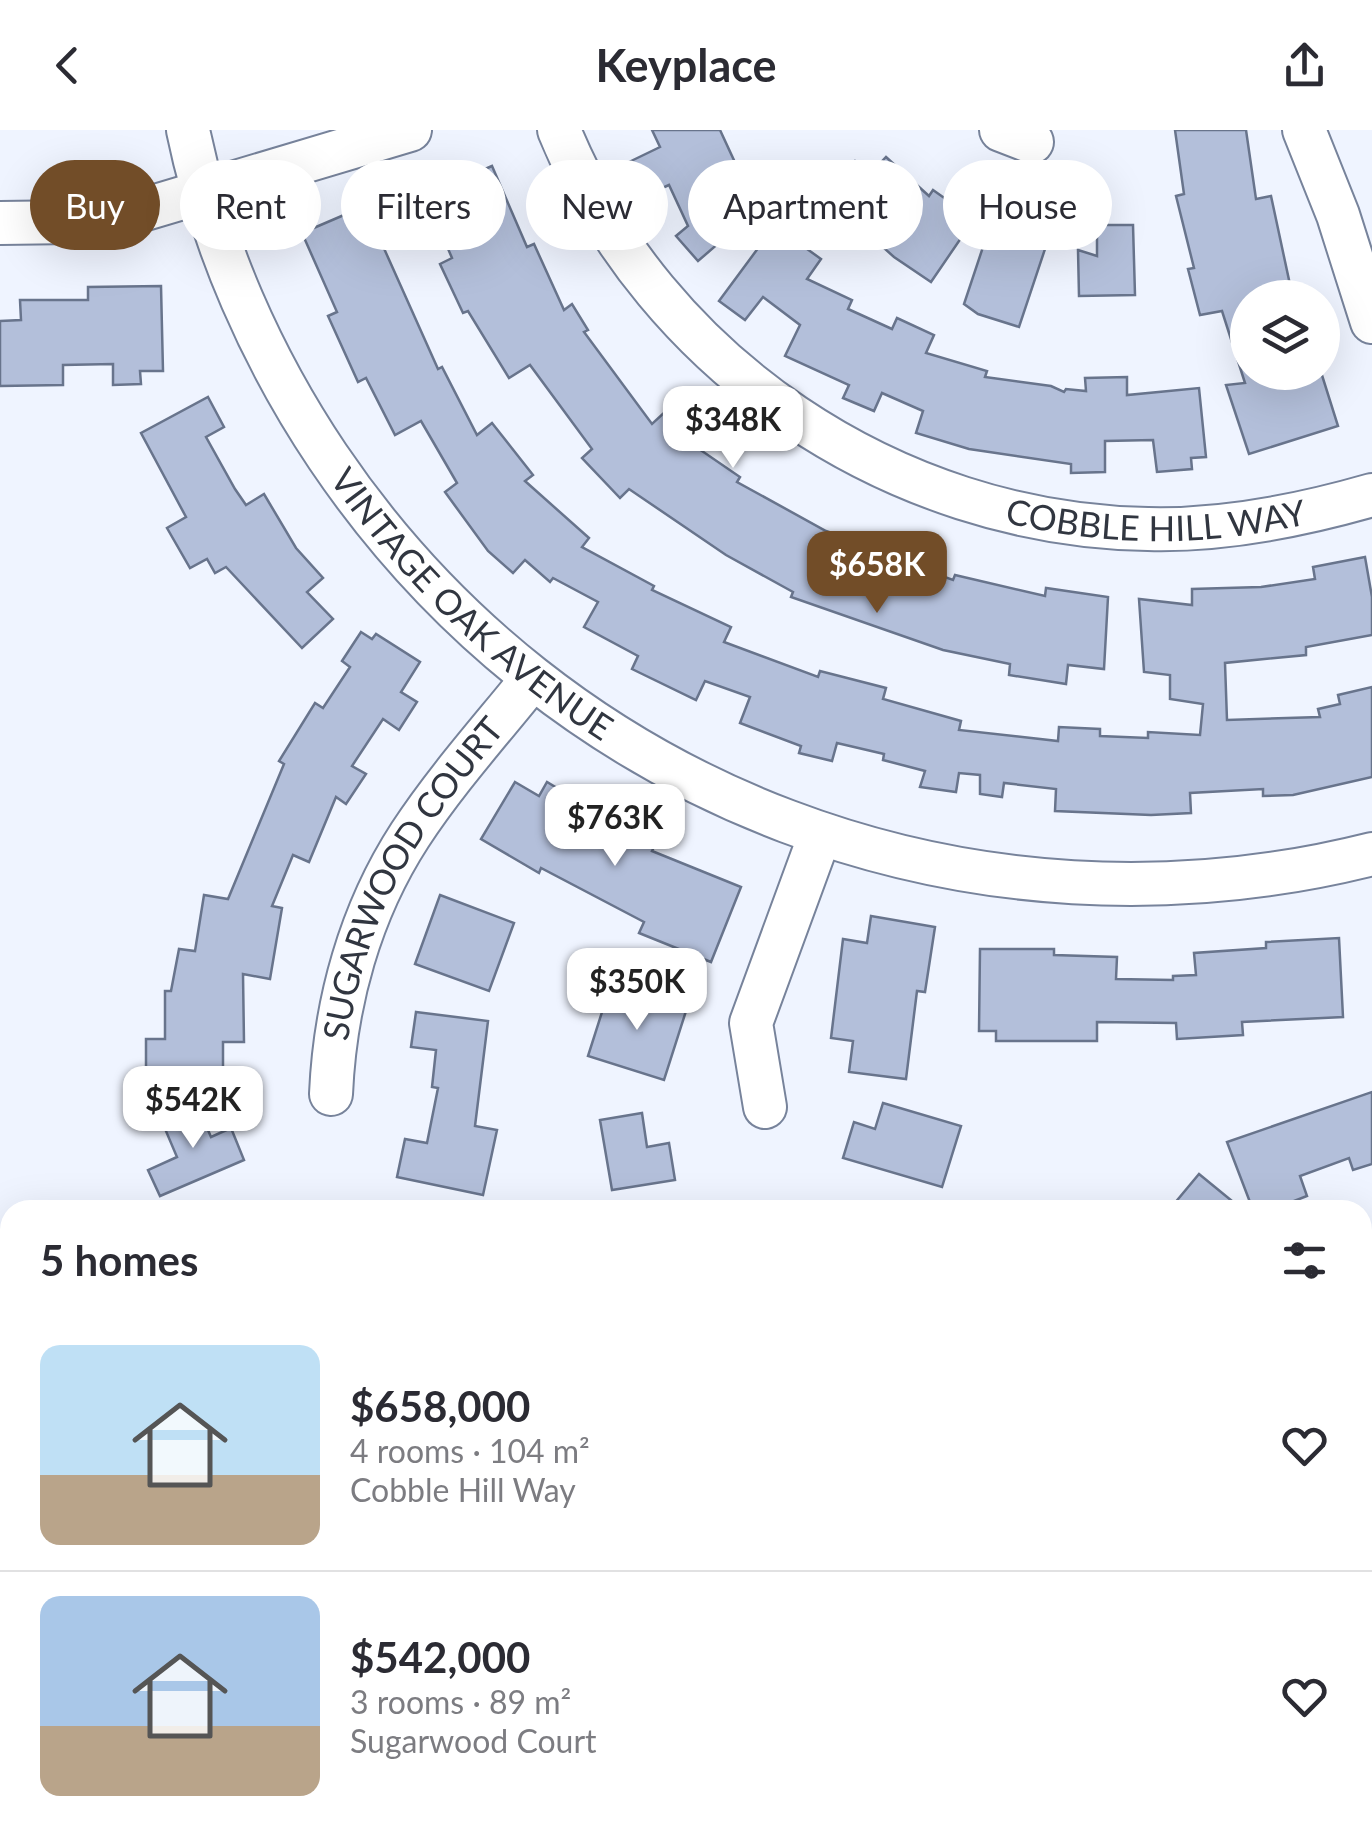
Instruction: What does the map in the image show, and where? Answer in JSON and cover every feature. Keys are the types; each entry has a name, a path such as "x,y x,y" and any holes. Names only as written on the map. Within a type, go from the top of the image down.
{"street":[{"name":"VINTAGE OAK AVENUE","path":"188,130 195,160"},
{"path":"311,160 410,130"},
{"name":"COBBLE HILL WAY","path":"559,130 599,212 673,313 722,361 775,404 832,442 904,478 1023,516 1148,530 1272,520 1372,495"},
{"path":"1304,130 1338,215 1372,322"},
{"path":"0,223 94,219 180,199"},
{"name":"VINTAGE OAK AVENUE","path":"223,250 265,350 306,424 405,559 464,620 532,678 596,724 668,768 759,812 820,835 903,859 986,875 1069,884 1154,885 1238,880 1321,867 1372,854"},
{"name":"SUGARWOOD COURT","path":"331,1094 343,996 376,897 409,837 532,678"},
{"path":"765,1107 751,1023 820,835"}],"building":[{"path":"652,130 720,130 734,160 688,160 688,226 668,185 668,160 633,160 660,147"},
{"path":"1175,130 1246,130 1256,199 1271,196 1289,280 1230,280 1230,336 1222,311 1200,315 1188,269 1194,268 1176,196 1184,194"},
{"path":"933,190 943,197 943,250 953,250 931,282 886,250 923,250 923,191 929,196"},
{"path":"506,198 526,250 537,250 564,310 572,304 588,330 584,332 652,424 666,411 688,434 683,438 740,477 737,482 826,531 864,544 863,548 953,580 955,575 1045,596 1046,588 1108,597 1104,669 1068,665 1066,684 1009,675 1010,664 943,650 791,597 793,592 726,555 629,489 620,498 582,458 592,449 530,365 509,378 468,311 463,313 440,264 452,258 449,250 506,250"},
{"path":"341,216 341,250 385,250 438,369 442,367 477,435 492,423 533,475 525,481 589,538 582,547 654,586 652,590 731,627 724,642 818,677 820,671 886,688 883,699 961,721 959,730 1058,741 1059,727 1100,729 1100,736 1148,738 1148,732 1200,735 1203,704 1170,699 1170,675 1144,672 1139,599 1192,605 1192,589 1261,587 1315,579 1313,567 1365,557 1372,597 1372,635 1306,647 1306,655 1225,663 1227,720 1320,717 1318,709 1340,704 1338,695 1372,687 1372,777 1293,795 1263,796 1263,789 1190,793 1191,813 1055,811 1056,789 1004,783 1002,797 980,794 980,775 959,773 956,792 920,787 925,771 883,760 884,754 837,743 832,761 799,753 801,746 740,723 750,697 705,681 696,700 632,669 638,656 584,627 598,602 553,578 550,582 525,560 513,573 488,551 445,492 457,483 421,421 395,435 366,378 358,382 328,316 337,312 310,250 321,250 321,225"},
{"path":"1112,225 1133,225 1135,295 1079,296 1078,250 1097,256 1097,250 1112,250"},
{"path":"688,226 688,250 676,236"},
{"path":"688,250 711,250 698,261"},
{"path":"757,250 808,250 821,259 807,279 852,300 848,309 892,329 897,318 934,335 926,353 987,371 985,377 1051,386 1064,392 1086,391 1085,378 1127,377 1127,395 1199,388 1206,457 1191,458 1192,469 1157,472 1153,440 1105,441 1105,472 1071,473 1071,464 969,449 916,433 923,411 882,393 874,411 843,398 849,385 785,356 800,325 763,297 745,320 719,301"},
{"path":"982,250 1045,250 1019,327 978,314 964,304"},
{"path":"161,286 163,371 140,371 141,384 113,385 113,364 63,365 63,385 0,386 0,321 21,320 20,300 88,300 88,287"},
{"path":"1226,385 1230,385 1230,390 1327,390 1338,426 1249,454"},
{"path":"208,397 224,427 206,437 235,489 246,505 264,494 296,548 323,578 307,592 333,619 302,648 226,567 215,573 207,559 190,568 167,528 186,517 141,433"},
{"path":"361,632 372,639 376,634 420,662 401,692 417,702 399,730 383,719 352,766 366,774 346,804 336,797 309,862 293,855 272,906 282,908 270,979 243,974 244,1042 223,1042 223,1072 146,1072 146,1039 165,1039 165,991 171,991 179,949 195,951 204,895 228,899 284,764 279,761 315,703 323,708 350,667 342,661"},
{"path":"515,782 539,796 547,782 580,802 571,817 617,841 625,824 657,841 652,851 741,887 711,962 639,933 644,922 541,868 539,873 481,839"},
{"path":"440,895 514,923 489,991 415,964"},
{"path":"871,916 935,927 925,992 917,991 906,1079 849,1072 853,1041 831,1038 843,939 867,943"},
{"path":"1339,938 1343,1017 1242,1022 1243,1035 1177,1039 1176,1023 1097,1022 1097,1041 996,1041 996,1031 979,1031 980,949 1054,949 1054,955 1117,957 1116,979 1173,980 1173,976 1196,975 1194,953 1266,948 1266,942"},
{"path":"610,987 686,1011 664,1080 588,1056"},
{"path":"416,1012 488,1021 475,1126 497,1130 483,1195 397,1177 405,1139 427,1143 438,1088 432,1087 436,1050 411,1047"},
{"path":"1372,1092 1372,1164 1353,1170 1349,1158 1300,1176 1307,1196 1297,1200 1249,1200 1227,1142"},
{"path":"196,1102 211,1137 231,1128 244,1160 160,1196 148,1170 177,1157 160,1117"},
{"path":"883,1103 961,1126 942,1187 843,1158 854,1122 875,1129"},
{"path":"642,1113 647,1147 669,1143 675,1180 612,1190 600,1120"},
{"path":"1199,1174 1231,1200 1177,1200"}]}
